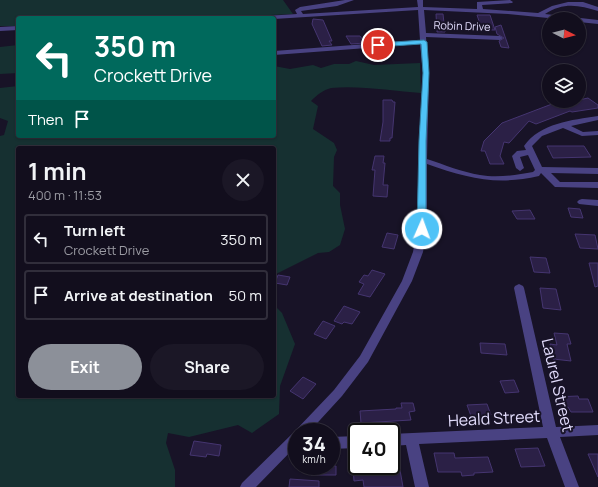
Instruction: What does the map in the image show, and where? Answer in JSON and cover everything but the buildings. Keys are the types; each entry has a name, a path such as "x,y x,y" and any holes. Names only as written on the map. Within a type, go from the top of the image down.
{"street":[{"path":"302,15 298,11 299,9 337,4 351,0"},
{"path":"480,11 479,3 510,2"},
{"path":"276,17 392,8 420,4 480,11 540,15 566,2 586,3 598,10"},
{"path":"310,423 338,393 364,359 407,281 418,252 422,229 426,73 420,4"},
{"path":"586,21 598,22"},
{"path":"0,29 16,28"},
{"name":"Robin Drive","path":"276,53 424,38 500,38"},
{"path":"598,118 564,125 543,133 533,139 528,146 542,170 558,185 598,185"},
{"path":"564,125 582,134 598,133"},
{"path":"520,168 516,156 520,153 531,152"},
{"path":"423,160 475,177 520,177 536,174 542,170 598,171"},
{"path":"582,202 598,203"},
{"name":"Laurel Street","path":"519,288 550,432 572,487"},
{"name":"Heald Street","path":"400,440 598,430"},
{"path":"411,439 422,487"},
{"path":"247,487 288,446"}],"green space":[{"path":"0,0 283,0 293,14 246,16 16,16 16,26 0,26"},
{"path":"16,45 16,73 0,74 0,47"},
{"path":"356,61 374,65 420,63 421,93 342,87 325,90 311,101 318,106 313,129 334,143 337,150 334,157 333,186 340,193 340,205 345,229 340,245 329,252 318,253 276,274 276,146 16,146 16,398 276,398 276,307 282,313 295,344 280,386 279,414 252,433 238,425 189,437 168,433 166,443 175,470 175,487 0,487 0,136 4,135 8,121 0,118 0,88 16,86 16,138 276,138 276,66 290,69 313,65 321,68 334,64 349,64"}],"route":[{"path":"378,45 424,42 426,73 423,141 422,229"}]}
